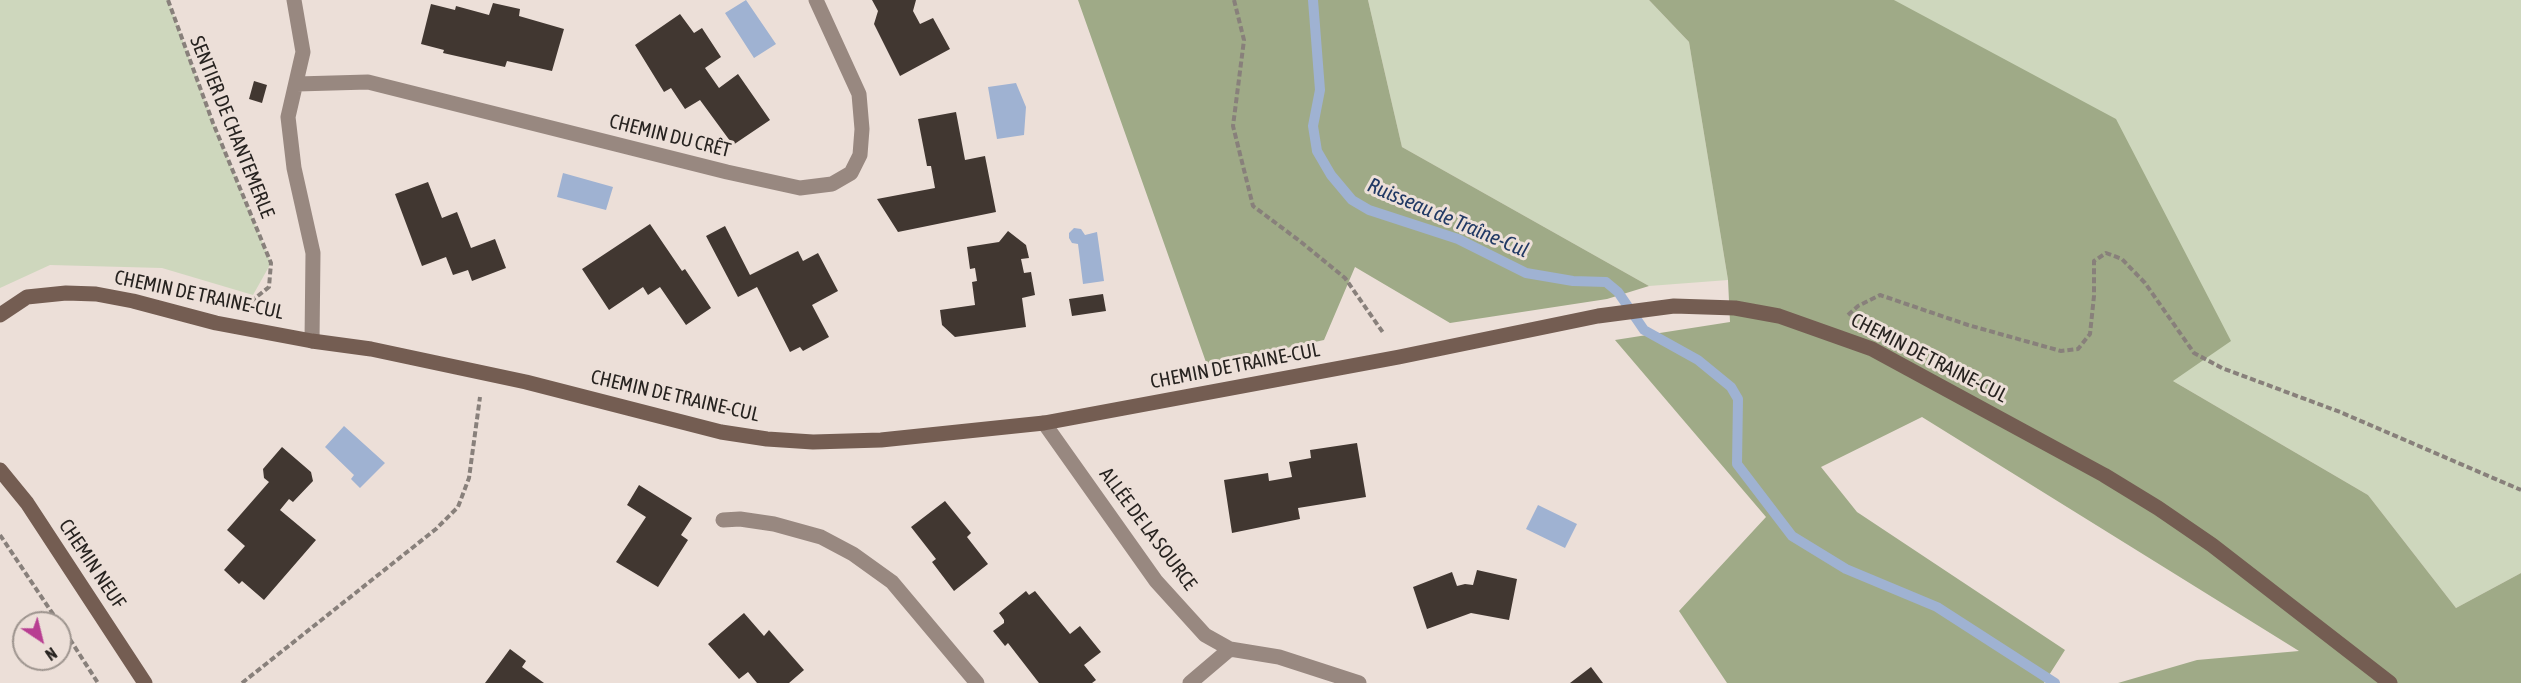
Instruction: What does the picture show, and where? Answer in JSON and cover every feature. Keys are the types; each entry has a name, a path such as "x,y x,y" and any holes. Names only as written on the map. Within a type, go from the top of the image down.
{"street":[{"path":"294,0 303,52 288,117 294,168 313,252 312,341"},
{"name":"CHEMIN DU CRÊT","path":"297,84 368,82 727,172 800,188 832,184 851,173 860,155 862,129 859,94 816,0"},
{"name":"CHEMIN DE TRAINE-CUL","path":"0,315 27,297 66,293 96,294 133,301 216,323 312,341 371,348 483,372 721,432 767,439 813,442 881,440 1044,423 1399,357 1598,316 1674,306 1736,308 1779,316 1830,332 1872,349 2085,465 2158,508 2212,545 2390,683"},
{"name":"ALLÉE DE LA SOURCE","path":"1044,423 1156,581 1205,635 1230,649 1279,657 1359,683"},
{"name":"CHEMIN NEUF","path":"0,470 27,503 145,683"},
{"path":"723,520 740,519 774,524 821,537 854,554 892,582 977,683"},
{"path":"1190,683 1230,649"}],"path":[{"name":"SENTIER DE CHANTEMERLE","path":"168,0 213,123 271,263 269,287 247,304"},
{"path":"1234,0 1244,40 1233,126 1253,206 1345,278 1399,357"},
{"path":"1830,332 1858,306 1880,295 1968,325 2061,351 2078,349 2090,334 2094,296 2094,261 2106,253 2122,259 2145,283 2194,353 2222,368 2340,412 2521,490"},
{"path":"242,683 436,529 458,507 469,478 483,372"},
{"path":"0,535 51,611"},
{"path":"72,643 98,683"}],"green space":[{"path":"0,0 168,0 213,123 271,263 253,295 162,268 50,265 0,288"},
{"path":"1078,0 1368,0 1402,147 1649,286 1607,299 1450,323 1355,267 1324,340 1207,365"},
{"path":"1368,0 1649,0 1689,42 1728,280 1649,286 1402,147"},
{"path":"1649,0 1894,0 2116,119 2231,341 2173,381 2368,495 2456,608 2521,573 2521,683 2118,683 2197,660 2299,651 1922,417 1821,467 1857,512 2065,650 2044,683 1727,683 1679,611 1766,517 1615,340 1730,322 1728,280 1689,42"},
{"path":"1894,0 2521,0 2521,573 2456,608 2368,495 2173,381"}],"water":[{"path":"746,0 776,44 754,58 725,13"},
{"path":"1016,83 1026,107 1024,135 997,139 988,87"},
{"path":"563,173 613,187 606,210 557,197"},
{"path":"1074,228 1081,229 1085,235 1097,232 1104,281 1083,284 1078,244 1072,243 1069,238 1069,233"},
{"path":"344,426 385,463 360,488 351,479 354,475 325,447"},
{"path":"1538,505 1577,524 1565,548 1526,529"}],"building":[{"path":"872,0 916,0 913,11 920,24 933,18 950,49 900,76 874,24 878,11"},
{"path":"493,3 520,9 519,16 564,29 552,71 507,61 505,67 443,53 444,50 421,44 431,4 455,10 456,6 489,15"},
{"path":"680,14 694,33 702,28 721,57 705,68 719,88 738,74 770,120 733,145 700,100 685,109 671,88 664,92 635,45"},
{"path":"254,81 267,85 262,103 249,99"},
{"path":"956,112 965,160 985,156 996,212 898,232 877,199 935,188 931,166 927,166 918,119"},
{"path":"428,182 442,218 457,212 471,248 495,239 506,268 472,281 468,270 453,275 446,257 422,266 395,194"},
{"path":"650,224 682,271 685,269 711,308 686,325 660,287 648,295 643,287 609,310 582,269"},
{"path":"725,226 750,275 798,251 803,261 818,253 838,291 812,305 829,337 803,351 800,347 790,352 757,287 738,297 706,236"},
{"path":"1008,231 1026,245 1029,258 1021,259 1024,273 1031,272 1035,295 1022,298 1026,327 955,337 942,325 940,310 975,305 972,282 977,281 975,268 970,269 967,247 999,242"},
{"path":"1103,294 1106,311 1072,316 1069,299"},
{"path":"1357,443 1366,497 1298,508 1300,519 1232,533 1224,480 1268,473 1269,481 1292,477 1289,462 1311,458 1310,450"},
{"path":"282,447 311,472 313,481 293,502 289,499 280,510 316,540 264,600 242,581 239,584 224,570 245,546 227,530 269,482 264,478 263,469"},
{"path":"639,485 692,518 681,535 688,540 658,587 616,562 646,517 627,505"},
{"path":"945,501 971,533 967,537 988,564 954,591 932,562 936,559 911,527"},
{"path":"1477,570 1517,579 1509,620 1471,613 1427,629 1413,587 1452,572 1457,586 1473,585"},
{"path":"1026,591 1029,595 1035,591 1070,634 1080,626 1101,652 1084,665 1096,680 1092,683 1039,683 1008,643 1005,646 993,631 1004,623 999,613"},
{"path":"744,613 764,636 769,630 804,670 789,683 757,683 748,672 739,679 708,644"},
{"path":"510,649 526,661 522,667 544,683 485,683"},
{"path":"1591,667 1603,683 1570,683"}],"waterway":[{"name":"Ruisseau de Traîne-Cul","path":"1313,0 1320,90 1313,126 1317,151 1331,175 1352,200 1369,210 1458,239 1526,273 1573,281 1606,282 1618,292 1644,330 1698,360 1731,387 1738,399 1737,464 1792,536 1846,569 1937,607 2055,683"}]}
